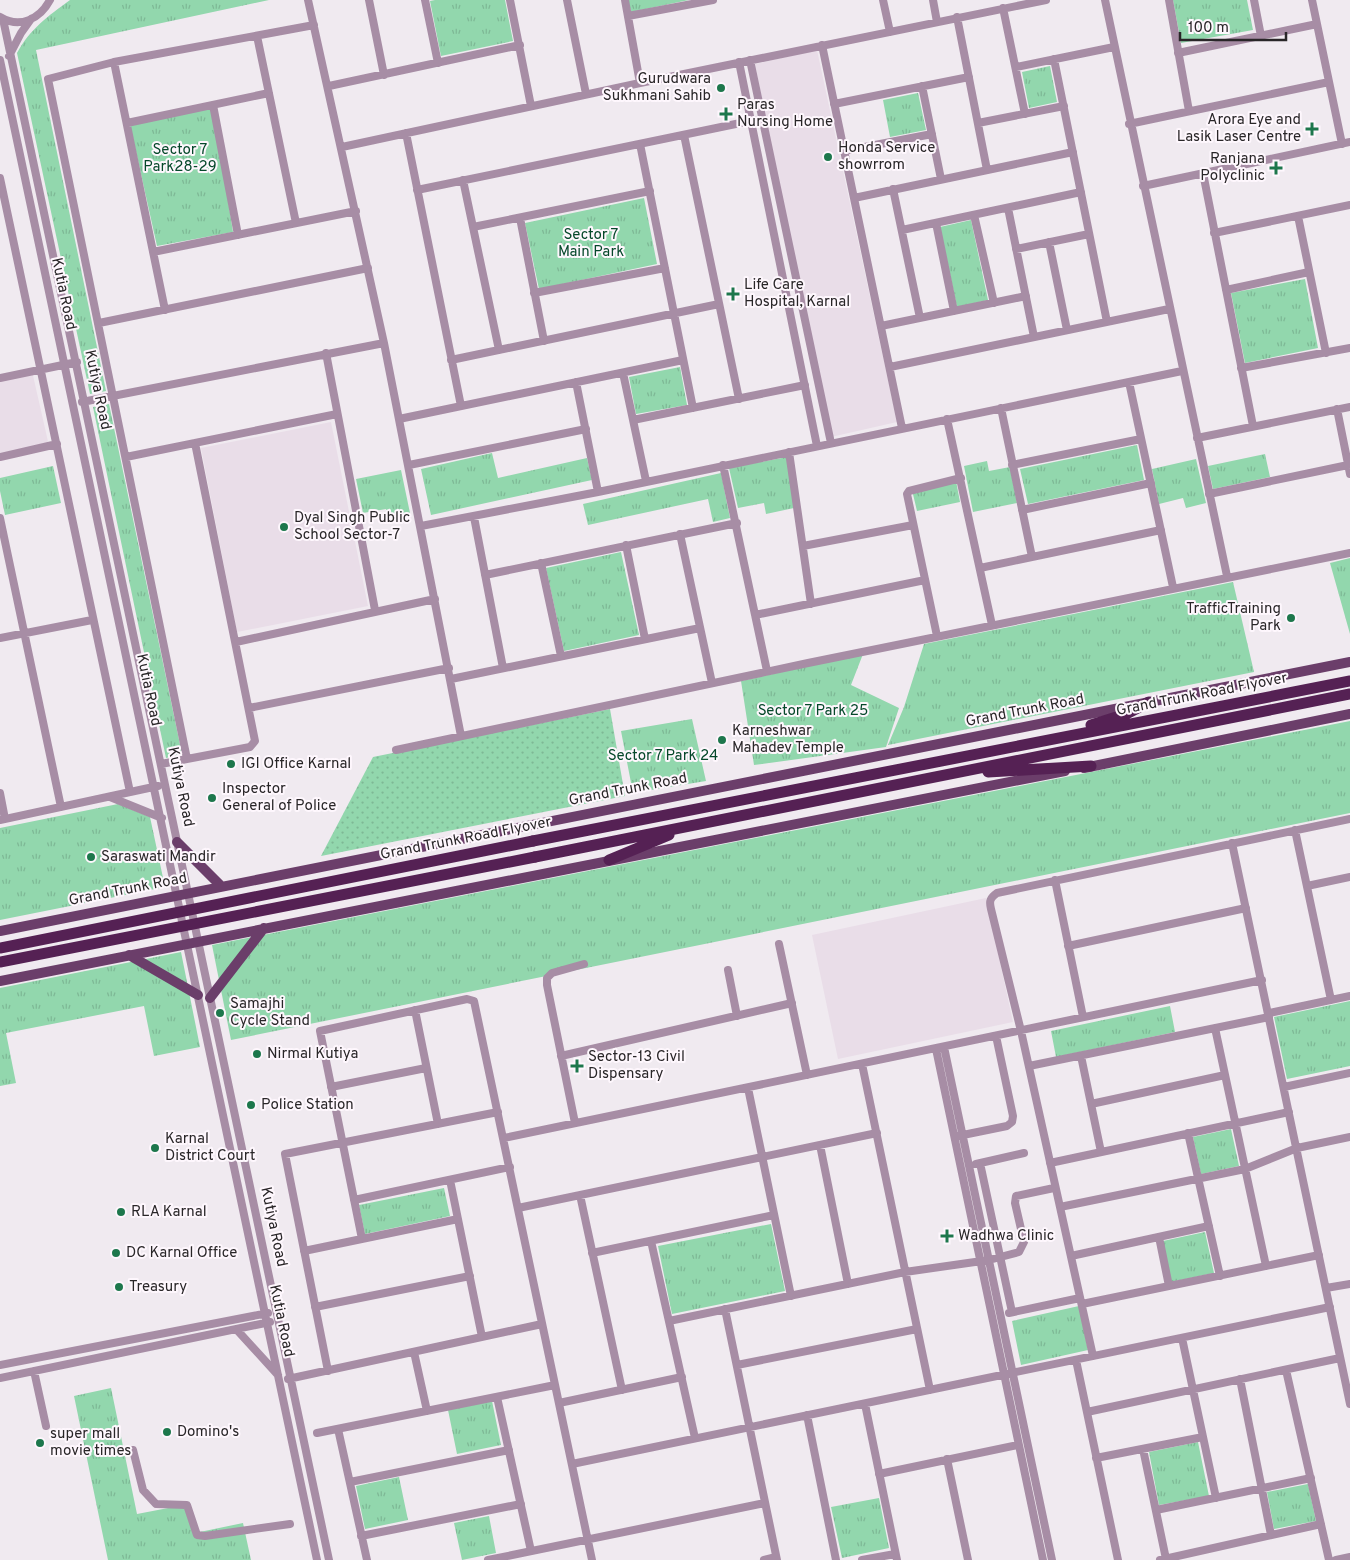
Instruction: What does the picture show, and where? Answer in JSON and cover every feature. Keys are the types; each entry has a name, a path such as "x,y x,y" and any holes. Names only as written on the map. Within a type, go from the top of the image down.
{"highway":[{"name":"Grand Trunk Road Flyover","path":"0,948 533,841 1350,681"},
{"name":"Grand Trunk Road Flyover","path":"968,770 1350,694"},
{"path":"1037,743 1115,718 1149,702"},
{"path":"609,860 694,825 968,770 986,772 1091,766"},
{"name":"Grand Trunk Road Flyover","path":"0,962 694,825"}],"main road":[{"name":"Grand Trunk Road","path":"0,931 1350,662"},
{"path":"0,981 1350,714"},
{"path":"178,846 221,886"},
{"path":"210,998 264,928"},
{"path":"128,955 198,995"}],"street":[{"path":"2,18 22,22 31,20 39,15 50,0"},
{"path":"308,0 329,86 384,343 462,736"},
{"path":"369,0 384,74"},
{"path":"425,0 438,62"},
{"path":"510,0 532,106"},
{"path":"568,0 586,94"},
{"path":"624,0 640,83"},
{"path":"628,16 712,0"},
{"path":"883,0 890,32"},
{"path":"933,0 937,22"},
{"path":"342,147 739,62 1046,0"},
{"path":"1105,0 1129,124 1227,576"},
{"path":"1169,0 1189,111"},
{"path":"1254,0 1261,36"},
{"path":"1143,186 1346,143 1329,82 1312,0"},
{"path":"1003,8 1025,114"},
{"name":"Kutiya Road","path":"2,18 77,362 329,1560"},
{"path":"957,18 987,170"},
{"path":"10,56 21,33 31,20"},
{"path":"1178,53 1317,24"},
{"path":"188,759 48,78 114,62 314,25"},
{"path":"257,36 296,223"},
{"path":"329,86 520,45"},
{"path":"822,45 902,428"},
{"path":"1016,67 1114,47"},
{"path":"1054,59 1106,322"},
{"name":"Kutia Road","path":"0,60 2,78 162,818 317,1560"},
{"path":"750,60 831,443"},
{"path":"114,62 165,310"},
{"path":"739,62 817,446"},
{"path":"2,78 14,77"},
{"path":"834,104 969,77"},
{"path":"1129,124 1329,82"},
{"path":"922,86 941,179"},
{"path":"127,123 270,93"},
{"path":"213,105 238,235"},
{"path":"978,123 1064,106"},
{"path":"417,190 762,119"},
{"path":"406,132 461,406"},
{"path":"844,152 932,134"},
{"path":"684,135 739,399"},
{"path":"640,144 693,408"},
{"path":"854,198 1073,152"},
{"path":"1203,173 1252,426"},
{"path":"0,178 57,444 92,620 130,792"},
{"path":"463,180 498,350"},
{"path":"893,189 920,318"},
{"path":"473,227 650,192"},
{"path":"902,230 1081,192"},
{"path":"1214,233 1350,205"},
{"path":"1008,208 1034,337"},
{"path":"770,212 781,210"},
{"path":"153,252 356,211"},
{"path":"974,215 994,303"},
{"path":"1298,216 1326,352"},
{"path":"520,218 544,341"},
{"path":"936,223 954,311"},
{"path":"1016,249 1089,234"},
{"path":"1049,242 1067,330"},
{"path":"99,323 368,268"},
{"path":"534,293 665,268"},
{"path":"1226,290 1310,272"},
{"path":"881,326 1026,296"},
{"path":"451,360 719,304"},
{"path":"890,367 1169,309"},
{"path":"791,314 802,312"},
{"path":"73,404 384,343"},
{"path":"1241,368 1350,348"},
{"path":"326,354 375,610"},
{"path":"399,419 683,360"},
{"path":"0,378 77,362"},
{"path":"421,526 598,492 1182,371"},
{"path":"624,372 646,481"},
{"path":"576,382 598,492"},
{"path":"1129,382 1174,587"},
{"path":"634,420 805,385"},
{"path":"1197,438 1350,407"},
{"path":"1001,408 1032,557"},
{"path":"1337,409 1350,474"},
{"path":"126,457 337,414"},
{"path":"947,419 992,625"},
{"path":"409,465 586,429"},
{"path":"1012,465 1141,439"},
{"path":"161,764 254,745 249,708 195,443"},
{"path":"1,454 57,444"},
{"path":"789,452 811,604"},
{"path":"723,465 737,523 767,671"},
{"path":"1209,494 1348,465"},
{"path":"937,636 907,492 961,478"},
{"path":"1022,510 1151,483"},
{"path":"474,517 503,668"},
{"path":"0,518 61,807"},
{"path":"485,575 737,523"},
{"path":"803,546 913,525"},
{"path":"980,568 1161,530"},
{"path":"680,534 712,683"},
{"path":"626,545 645,639"},
{"path":"396,750 1227,576 1350,553"},
{"path":"541,563 561,656"},
{"path":"755,615 924,580"},
{"path":"236,642 375,610 435,599"},
{"path":"0,638 92,620"},
{"path":"451,679 700,628"},
{"path":"249,708 449,668"},
{"path":"0,793 3,819 165,785"},
{"path":"110,797 162,818"},
{"path":"1093,1356 1060,1207 1054,1188 1021,1031 989,902 991,897 998,893 1055,880 1350,819"},
{"path":"1294,830 1331,1000"},
{"path":"1232,843 1350,1404"},
{"path":"169,853 178,846"},
{"path":"1306,886 1350,877"},
{"path":"1055,880 1083,1017"},
{"path":"1068,946 1246,908"},
{"path":"779,944 807,1075"},
{"path":"575,1123 546,985 547,978 552,973 584,964"},
{"path":"194,972 204,970"},
{"path":"728,970 737,1016"},
{"path":"504,1138 1262,980"},
{"path":"1029,1066 1215,1028 1350,996"},
{"path":"362,1239 320,1031 467,999 474,1001 592,1560"},
{"path":"561,1056 792,1003"},
{"path":"414,1010 438,1124"},
{"path":"1215,1028 1266,1266"},
{"path":"954,1137 1007,1126 1012,1122 1013,1116 996,1036"},
{"path":"210,1048 221,1047"},
{"path":"944,1047 1052,1560"},
{"path":"936,1049 978,1260 1042,1560"},
{"path":"1081,1056 1101,1152"},
{"path":"862,1064 930,1390"},
{"path":"330,1087 426,1068"},
{"path":"1284,1087 1350,1073"},
{"path":"1091,1104 1225,1074"},
{"path":"748,1088 790,1296"},
{"path":"328,1371 285,1154 498,1112"},
{"path":"1050,1163 1289,1112"},
{"path":"1188,1133 1220,1276"},
{"path":"518,1208 877,1134"},
{"path":"1060,1207 1245,1169 1297,1148 1350,1136"},
{"path":"820,1145 848,1284"},
{"path":"969,1166 1024,1153"},
{"path":"980,1163 1012,1312"},
{"path":"354,1200 510,1167"},
{"path":"450,1180 482,1337"},
{"path":"669,1321 905,1272 978,1260 989,1260 1019,1252 1023,1249 1024,1242 1015,1203 1016,1196 1054,1188"},
{"path":"580,1195 622,1390"},
{"path":"592,1253 774,1214"},
{"path":"304,1251 458,1219"},
{"path":"1071,1256 1209,1226"},
{"path":"1159,1237 1169,1286"},
{"path":"651,1241 695,1438"},
{"path":"1000,1315 1169,1286 1319,1256"},
{"path":"315,1307 470,1276"},
{"path":"1326,1288 1350,1284"},
{"path":"572,1464 1330,1307"},
{"path":"725,1309 777,1559 764,1560"},
{"path":"0,1365 265,1313 278,1315"},
{"path":"0,1378 268,1324 278,1315"},
{"path":"237,1330 279,1378 291,1379 542,1324"},
{"path":"736,1365 917,1329"},
{"path":"178,1330 180,1341"},
{"path":"1182,1338 1216,1498"},
{"path":"414,1352 427,1411"},
{"path":"1087,1412 1340,1358"},
{"path":"1076,1360 1118,1560"},
{"path":"1286,1370 1328,1560"},
{"path":"34,1371 46,1426"},
{"path":"559,1403 682,1377"},
{"path":"1240,1379 1271,1536"},
{"path":"317,1433 555,1385"},
{"path":"497,1397 531,1551"},
{"path":"862,1560 896,1557 865,1404"},
{"path":"807,1416 836,1560"},
{"path":"338,1429 367,1560"},
{"path":"1096,1458 1203,1437"},
{"path":"879,1474 1018,1445"},
{"path":"1143,1449 1156,1510 1163,1559 1321,1524"},
{"path":"134,1450 145,1494 156,1504 187,1506 197,1535 205,1536 290,1524"},
{"path":"350,1482 509,1450"},
{"path":"947,1460 968,1560"},
{"path":"1156,1510 1311,1478"},
{"path":"488,1560 765,1503"},
{"path":"361,1536 521,1504"},
{"path":"1336,1560 1350,1557"}],"shaded area":[{"path":"817,50 897,422 831,437 755,64"},
{"path":"32,371 49,446 0,456 0,379"},
{"name":"Dyal Singh Public School Sector-7","path":"331,422 368,606 237,632 201,448"},
{"path":"986,898 1013,1022 838,1059 812,935"}],"green space":[{"path":"70,0 269,0 36,50 106,391 90,394 17,53 22,44 47,17"},
{"path":"505,0 513,41 441,56 430,1"},
{"path":"628,0 689,0 631,12"},
{"path":"1173,0 1247,0 1253,30 1181,43"},
{"path":"1050,66 1057,102 1029,108 1022,72"},
{"path":"918,93 926,130 890,137 883,100"},
{"name":"Sector 7 Park28-29","path":"213,105 233,232 157,246 129,120"},
{"name":"Sector 7 Main Park","path":"644,198 657,264 539,289 525,223"},
{"path":"971,220 988,300 957,307 940,227"},
{"path":"1305,279 1318,348 1245,363 1231,293"},
{"path":"680,367 687,405 636,414 629,377"},
{"path":"109,404 182,754 166,758 93,407"},
{"path":"1137,445 1144,480 1028,504 1020,469"},
{"path":"492,453 498,478 587,458 592,480 431,515 421,469"},
{"path":"1265,454 1270,477 1213,489 1208,466"},
{"path":"787,457 794,508 766,514 764,503 738,508 729,468"},
{"path":"1196,459 1206,503 1186,508 1183,498 1159,504 1152,469"},
{"path":"987,461 989,471 1010,467 1017,503 973,512 964,466"},
{"path":"53,466 61,503 5,515 0,491 0,478"},
{"path":"401,470 410,513 388,518 386,509 363,513 356,479"},
{"path":"721,473 730,518 713,522 708,499 588,525 583,504"},
{"path":"956,481 960,502 917,511 912,490"},
{"path":"621,552 639,635 564,651 546,568"},
{"path":"1350,558 1350,634 1330,563"},
{"path":"1233,582 1254,672 888,745 904,707 924,644"},
{"name":"Sector 7 Park 25","path":"863,654 851,685 899,708 886,747 754,765 741,681"},
{"path":"610,709 625,796 321,856 373,757"},
{"name":"Sector 7 Park 24","path":"692,719 706,781 633,793 621,731"},
{"path":"1350,721 1350,813 231,1040 212,945"},
{"path":"118,804 150,817 165,887 0,920 0,828"},
{"path":"181,952 200,1047 154,1056 144,1006 6,1033 16,1083 0,1086 0,988"},
{"path":"1350,1001 1350,1066 1287,1079 1274,1017"},
{"path":"1170,1006 1175,1032 1056,1057 1051,1031"},
{"path":"1231,1129 1239,1166 1201,1174 1193,1137"},
{"path":"444,1188 450,1216 365,1234 359,1205"},
{"path":"771,1224 785,1291 672,1314 658,1246"},
{"path":"1205,1232 1214,1273 1171,1282 1163,1241"},
{"path":"1079,1306 1088,1350 1021,1365 1012,1321"},
{"path":"111,1388 137,1514 189,1504 195,1533 243,1523 251,1560 108,1560 74,1396"},
{"path":"492,1401 501,1445 457,1454 448,1410"},
{"path":"1198,1442 1209,1496 1159,1505 1149,1452"},
{"path":"399,1477 408,1520 365,1529 356,1486"},
{"path":"1308,1484 1316,1521 1274,1529 1267,1492"},
{"path":"879,1498 889,1548 842,1558 831,1507"},
{"path":"489,1516 496,1553 462,1560 454,1523"}],"place":[{"name":"Gurudwara Sukhmani Sahib","path":"721,88"},
{"name":"Paras Nursing Home","path":"726,114"},
{"name":"Arora Eye and Lasik Laser Centre","path":"1312,129"},
{"name":"Honda Service showrrom","path":"828,157"},
{"name":"Ranjana Polyclinic","path":"1276,168"},
{"name":"Life Care Hospital, Karnal","path":"733,294"},
{"name":"Dyal Singh Public School Sector-7","path":"284,527"},
{"name":"TrafficTraining Park","path":"1291,618"},
{"name":"Karneshwar Mahadev Temple","path":"722,740"},
{"name":"IGI Office Karnal","path":"231,764"},
{"name":"Inspector General of Police","path":"212,798"},
{"name":"Saraswati Mandir","path":"91,857"},
{"name":"Samajhi Cycle Stand","path":"220,1013"},
{"name":"Nirmal Kutiya","path":"257,1054"},
{"name":"Sector-13 Civil Dispensary","path":"577,1066"},
{"name":"Police Station","path":"251,1105"},
{"name":"Karnal District Court","path":"155,1148"},
{"name":"RLA Karnal","path":"121,1212"},
{"name":"Wadhwa Clinic","path":"947,1236"},
{"name":"DC Karnal Office","path":"116,1253"},
{"name":"Treasury","path":"119,1287"},
{"name":"Domino's","path":"167,1432"},
{"name":"super mall movie times","path":"40,1443"}]}
